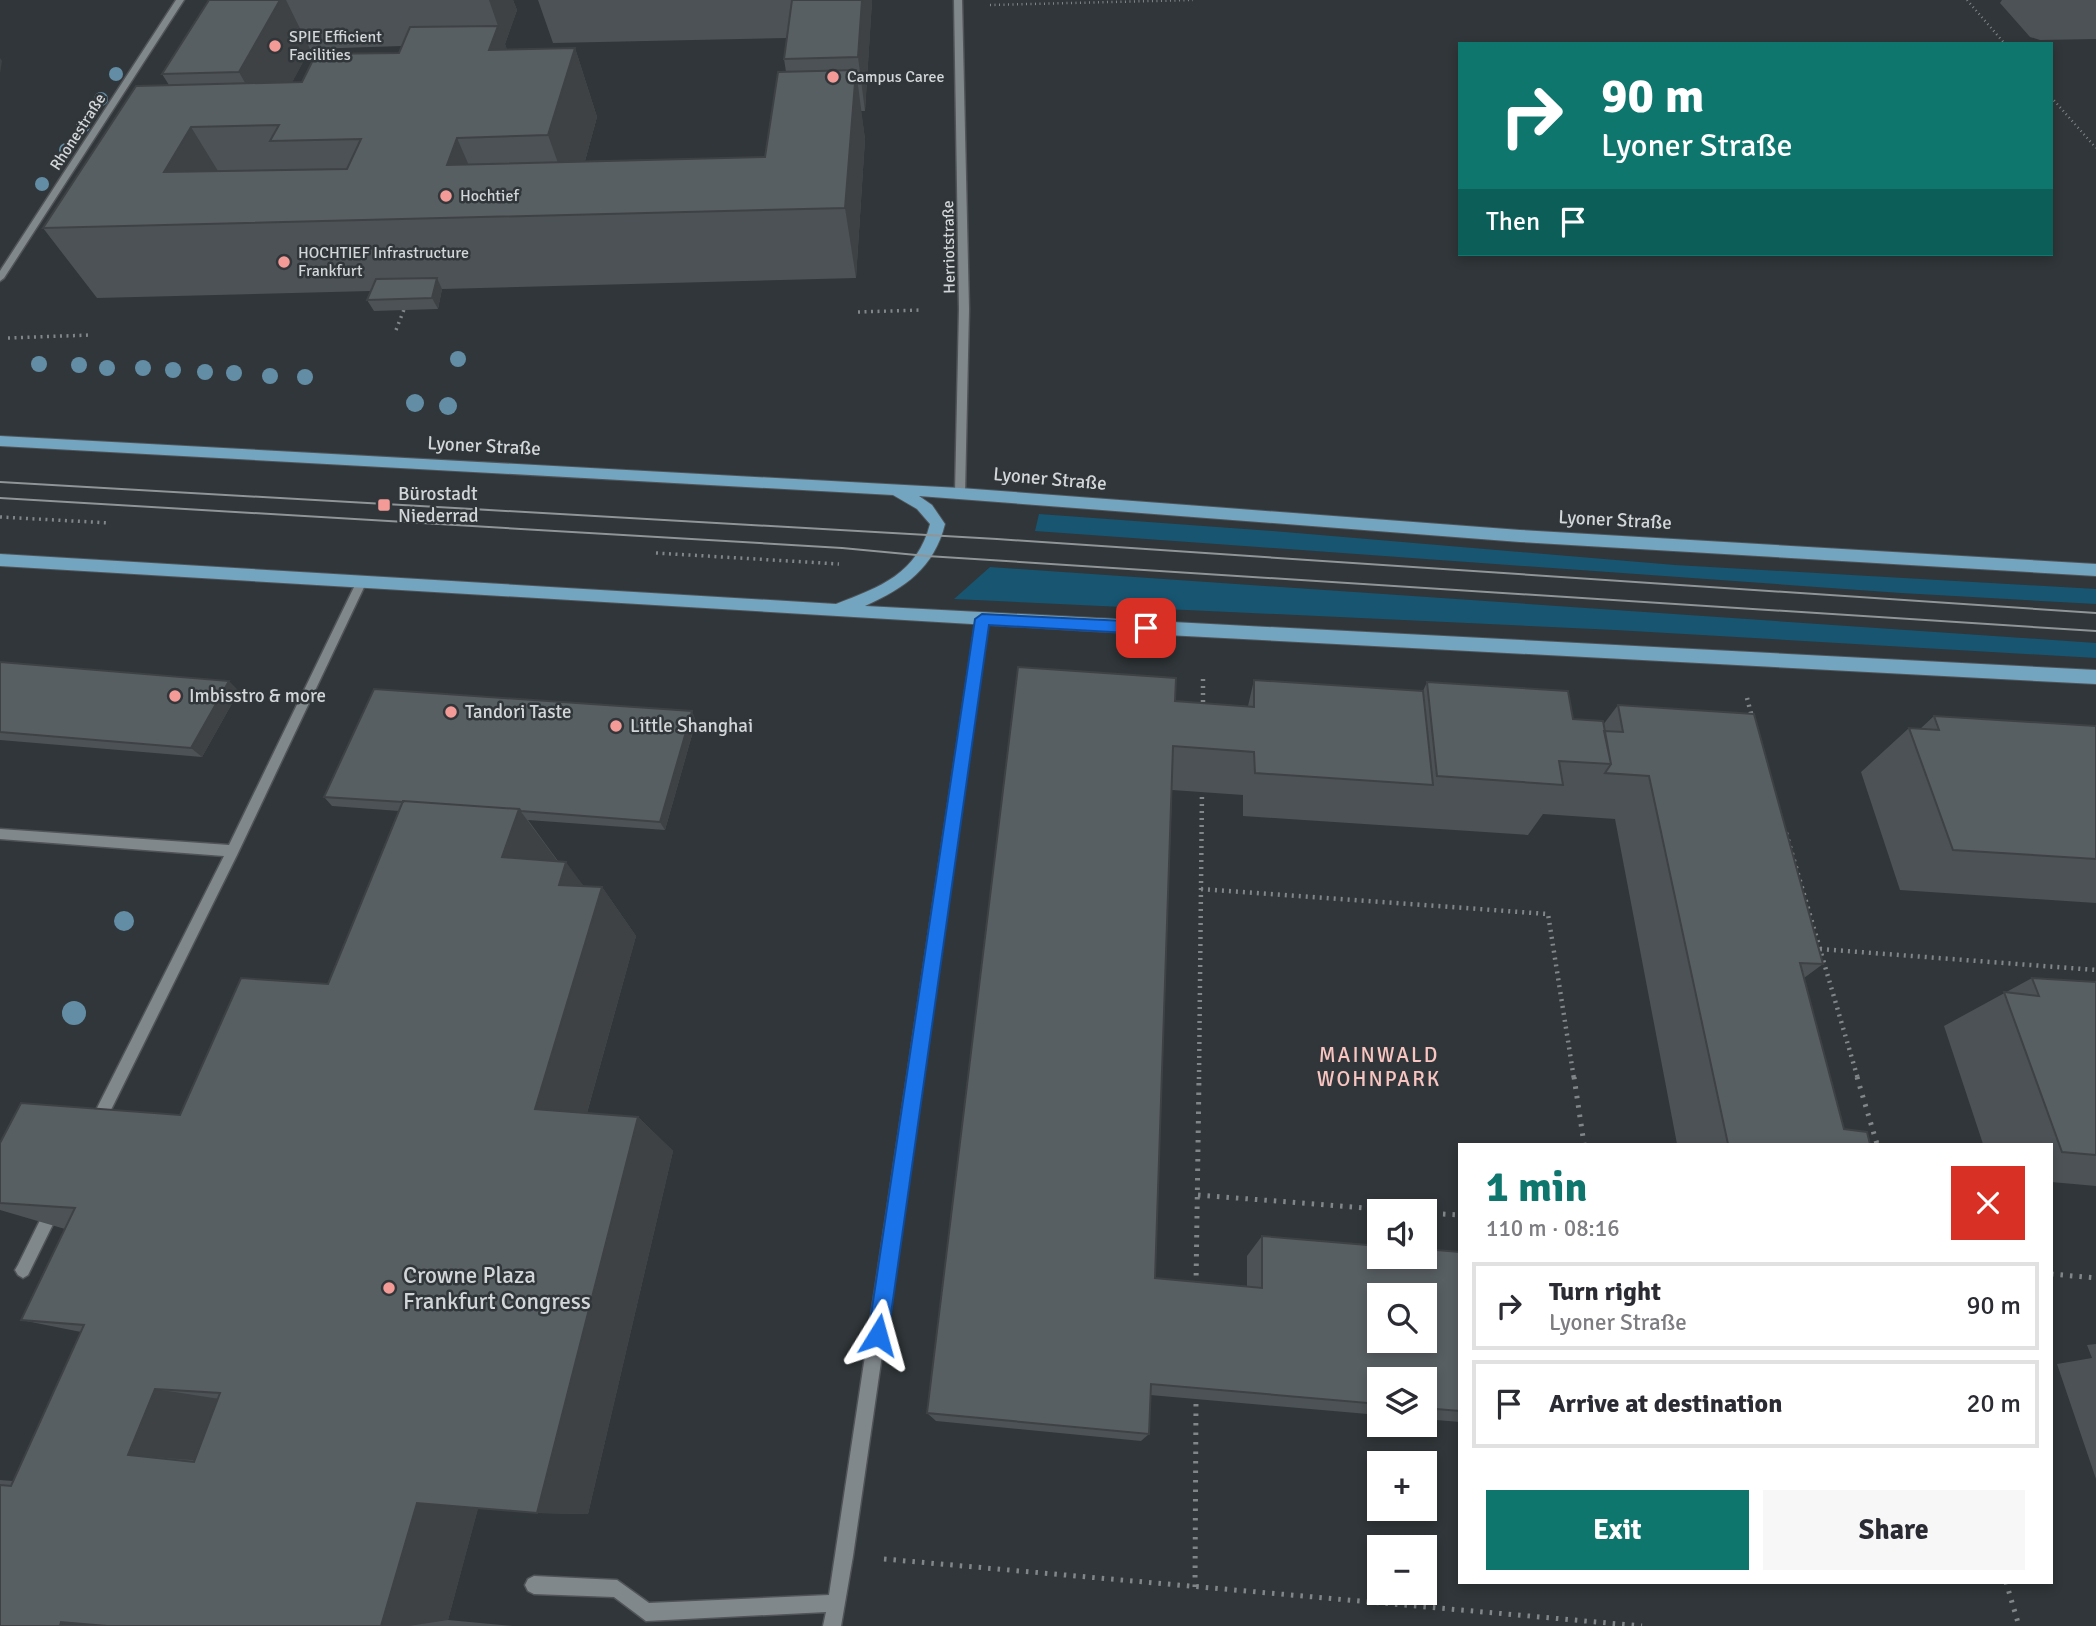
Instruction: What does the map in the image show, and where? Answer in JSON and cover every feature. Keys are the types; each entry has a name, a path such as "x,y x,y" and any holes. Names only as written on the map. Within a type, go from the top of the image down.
{"main road":[{"name":"Lyoner Straße","path":"0,440 960,493 1520,536 2096,570"},
{"path":"836,611 901,583 928,556 936,536 938,524 930,512 911,498 884,490"},
{"path":"0,560 836,611 2096,677"}],"street":[{"name":"Rhonestraße","path":"0,278 180,0"},
{"name":"Herriotstraße","path":"958,3 964,309 960,493"},
{"path":"91,1135 233,851 361,583"},
{"path":"832,1626 845,1556 982,619"},
{"path":"0,834 233,851"},
{"path":"23,1270 60,1196"},
{"path":"534,1585 617,1589 646,1612 837,1602"}],"path":[{"path":"958,3 1194,0"},
{"path":"1967,0 2003,42"},
{"path":"2053,99 2096,148"},
{"path":"396,330 407,300"},
{"path":"858,312 922,310"},
{"path":"8,338 91,335"},
{"path":"0,517 110,523"},
{"path":"656,553 839,564"},
{"path":"1203,679 1203,706"},
{"path":"1747,698 1755,725"},
{"path":"1196,1287 1202,792"},
{"path":"1786,830 1877,1143"},
{"path":"1201,889 1548,914 1584,1143"},
{"path":"1820,949 2096,970"},
{"path":"1198,1195 1367,1208"},
{"path":"1437,1214 1458,1215"},
{"path":"2053,1274 2096,1278"},
{"path":"1195,1587 1196,1399"},
{"path":"845,1556 1642,1626"},
{"path":"2007,1584 2019,1626"}],"shaded area":[{"path":"1039,514 1675,565 2096,589 2096,604 1901,593 1035,531"},
{"path":"990,567 2096,643 2096,658 1615,630 954,599"}],"building":[{"path":"209,0 280,0 239,72 162,74"},
{"path":"792,0 862,0 858,57 784,59"},
{"path":"498,26 489,50 575,48 548,135 457,138 447,165 765,157 778,72 856,70 845,208 43,228 136,86 302,82 316,54 399,53 410,27","holes":["279,125 270,141 361,139 347,169 164,172 191,127"]},
{"path":"437,278 432,298 367,300 376,279"},
{"path":"0,662 229,681 191,748 0,732"},
{"path":"1018,667 1176,678 1175,701 1254,707 1254,680 1423,691 1433,785 1255,773 1254,752 1173,746 1155,1278 1262,1288 1262,1236 1367,1245 1367,1269 1437,1269 1437,1250 1458,1252 1458,1411 1437,1409 1437,1367 1367,1367 1367,1403 1151,1384 1149,1434 927,1413"},
{"path":"1427,682 1568,691 1573,719 1603,721 1611,764 1559,761 1563,785 1437,776"},
{"path":"374,689 692,711 660,822 519,809 324,797"},
{"path":"1618,705 1754,714 1823,964 1800,963 1844,1129 1867,1132 1870,1143 1728,1143 1649,776 1605,773 1611,764 1604,731 1623,732"},
{"path":"1934,716 2096,726 2096,859 1953,850 1909,728 1939,730"},
{"name":"Crowne Plaza Frankfurt Congress","path":"403,801 519,809 502,857 566,862 559,885 602,887 535,1109 638,1117 537,1513 417,1503 381,1626 107,1626 61,1622 60,1626 0,1626 0,1485 11,1486 84,1325 21,1320 75,1208 0,1203 0,1143 21,1103 180,1115 241,978 328,984","holes":["155,1389 220,1393 194,1462 128,1455"]},
{"path":"2032,978 2096,982 2096,1155 2062,1152 2004,992 2039,996"}],"tram line":[{"path":"0,482 997,539 2096,613"},
{"path":"0,498 842,548 927,556 2096,631"}],"place":[{"name":"SPIE Efficient Facilities","path":"275,46"},
{"name":"Campus Caree","path":"833,77"},
{"name":"Hochtief","path":"446,196"},
{"name":"HOCHTIEF Infrastructure Frankfurt","path":"284,262"},
{"name":"Bürostadt Niederrad","path":"384,505"},
{"name":"Imbisstro & more","path":"175,696"},
{"name":"Tandori Taste","path":"451,712"},
{"name":"Little Shanghai","path":"616,726"},
{"name":"Crowne Plaza Frankfurt Congress","path":"389,1288"}],"district":[{"name":"MAINWALD WOHNPARK","path":"1379,1067"}],"route":[{"path":"878,1335 982,619 1146,628"}]}
